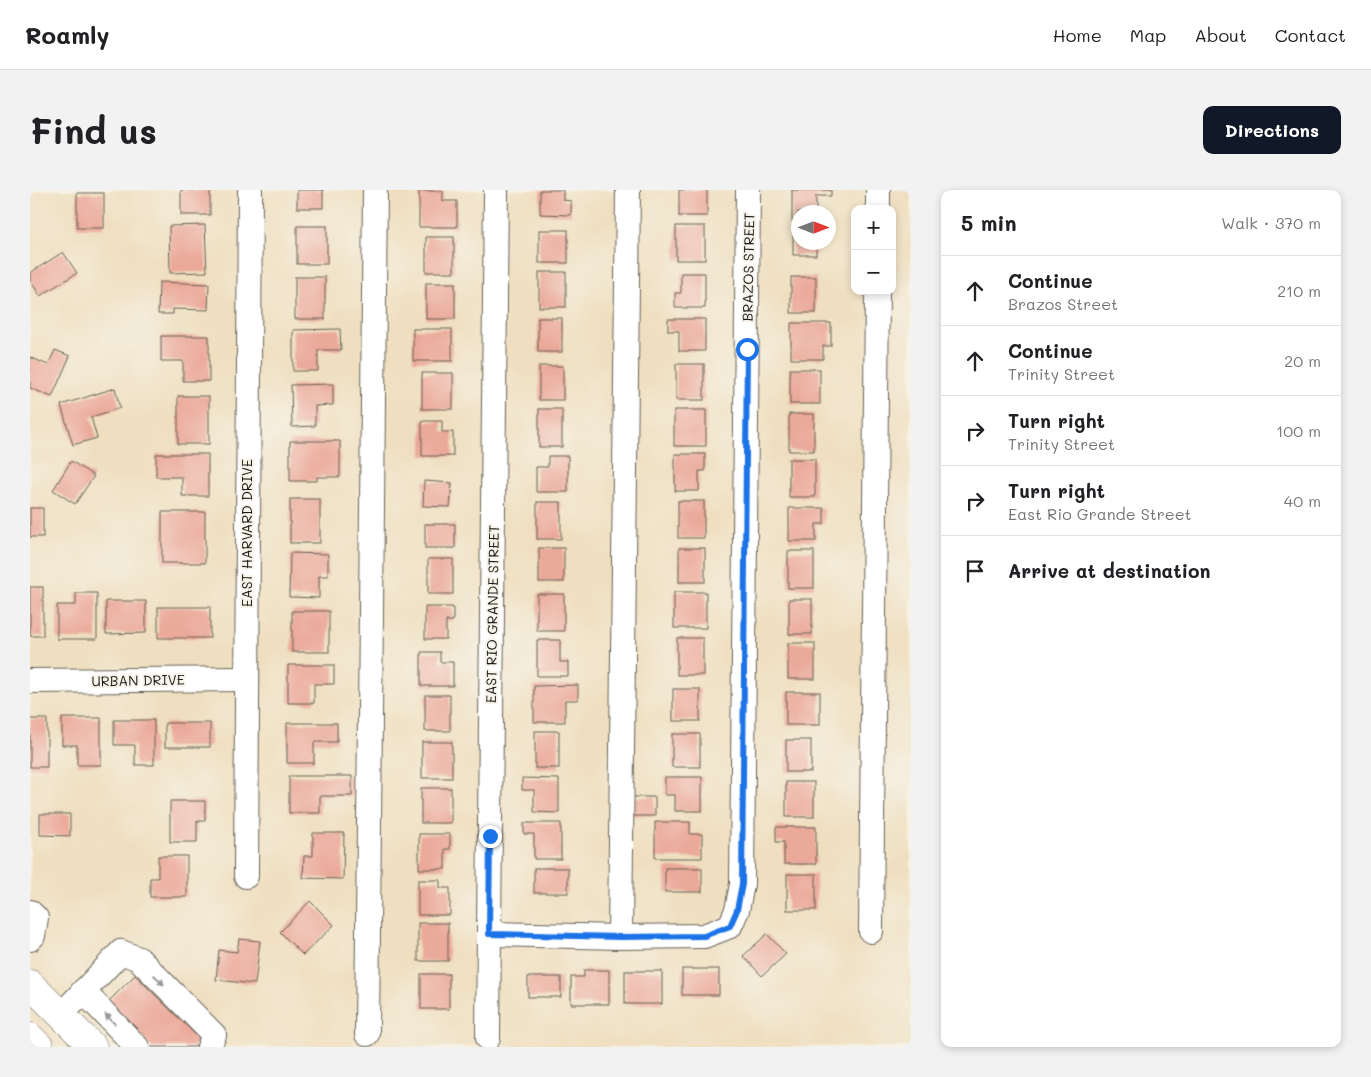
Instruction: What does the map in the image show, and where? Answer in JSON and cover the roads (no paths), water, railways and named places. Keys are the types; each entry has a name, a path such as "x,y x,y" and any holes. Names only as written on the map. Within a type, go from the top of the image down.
{"main road":[{"path":"30,984 93,1047"},
{"path":"30,1037 40,1047"}],"street":[{"name":"EAST HARVARD DRIVE","path":"246,876 250,190"},
{"path":"367,1034 375,190"},
{"name":"EAST RIO GRANDE STREET","path":"488,1038 496,190"},
{"path":"489,934 620,937 628,190"},
{"name":"BRAZOS STREET","path":"620,937 704,936 730,926 737,910 742,884 748,190"},
{"path":"878,190 878,205"},
{"path":"871,931 877,295"},
{"name":"URBAN DRIVE","path":"30,681 246,679"},
{"path":"30,912 36,918 33,936 30,939"},
{"path":"61,1015 121,952 139,959 214,1035 209,1047"},
{"path":"83,991 137,1047"}]}
